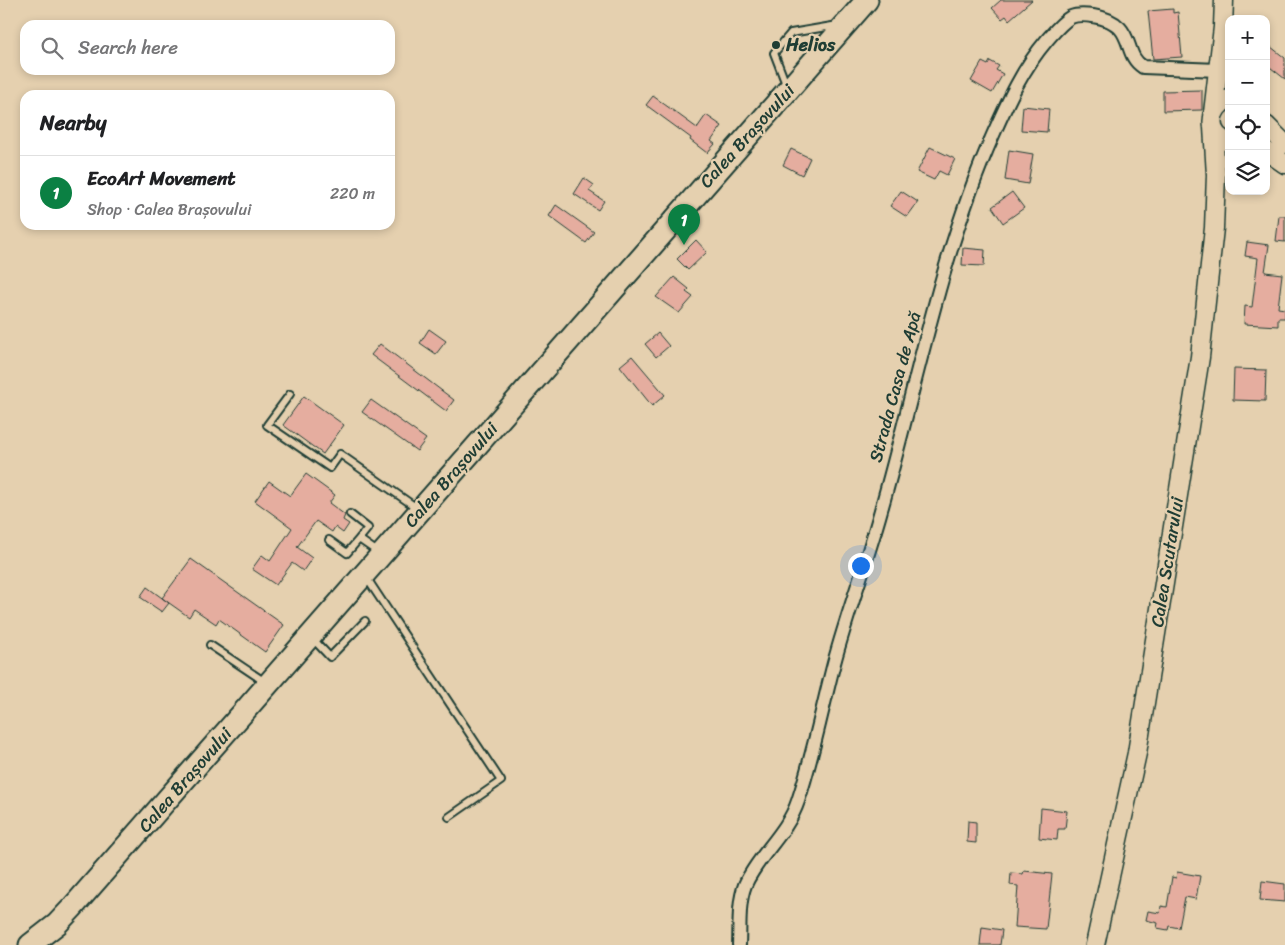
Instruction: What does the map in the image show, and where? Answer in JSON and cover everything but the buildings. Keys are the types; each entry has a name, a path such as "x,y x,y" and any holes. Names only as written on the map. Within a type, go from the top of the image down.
{"highway":[{"name":"Calea Brașovului","path":"30,945 57,924 72,908 867,0"}],"main road":[{"name":"Calea Scutarului","path":"1095,945 1137,753 1200,357 1212,255 1216,175 1213,120 1223,64 1224,0"},
{"path":"1225,102 1221,103 1213,120 1220,139 1225,141"},
{"path":"1270,129 1285,144"},
{"name":"Calea Scutarului","path":"1216,175 1220,160 1228,150"},
{"path":"1270,154 1285,164"}],"street":[{"name":"Strada Casa de Apă","path":"739,945 745,885 785,827 798,801 835,660 881,509 959,218 989,145 1022,75 1055,31 1065,21 1080,15 1104,18 1118,26 1130,44 1137,63 1143,67 1223,64"}],"lane":[{"path":"788,90 774,53 791,33 847,23"},
{"path":"290,394 267,425 330,468 340,454 420,510"},
{"path":"329,540 347,553 368,528 350,514"},
{"path":"359,539 382,555"},
{"path":"365,575 501,781 449,817"},
{"path":"311,636 330,657 365,620"},
{"path":"210,645 268,685"}],"place":[{"name":"Helios","path":"776,45"},
{"name":"EcoArt Movement","path":"684,245"}]}
